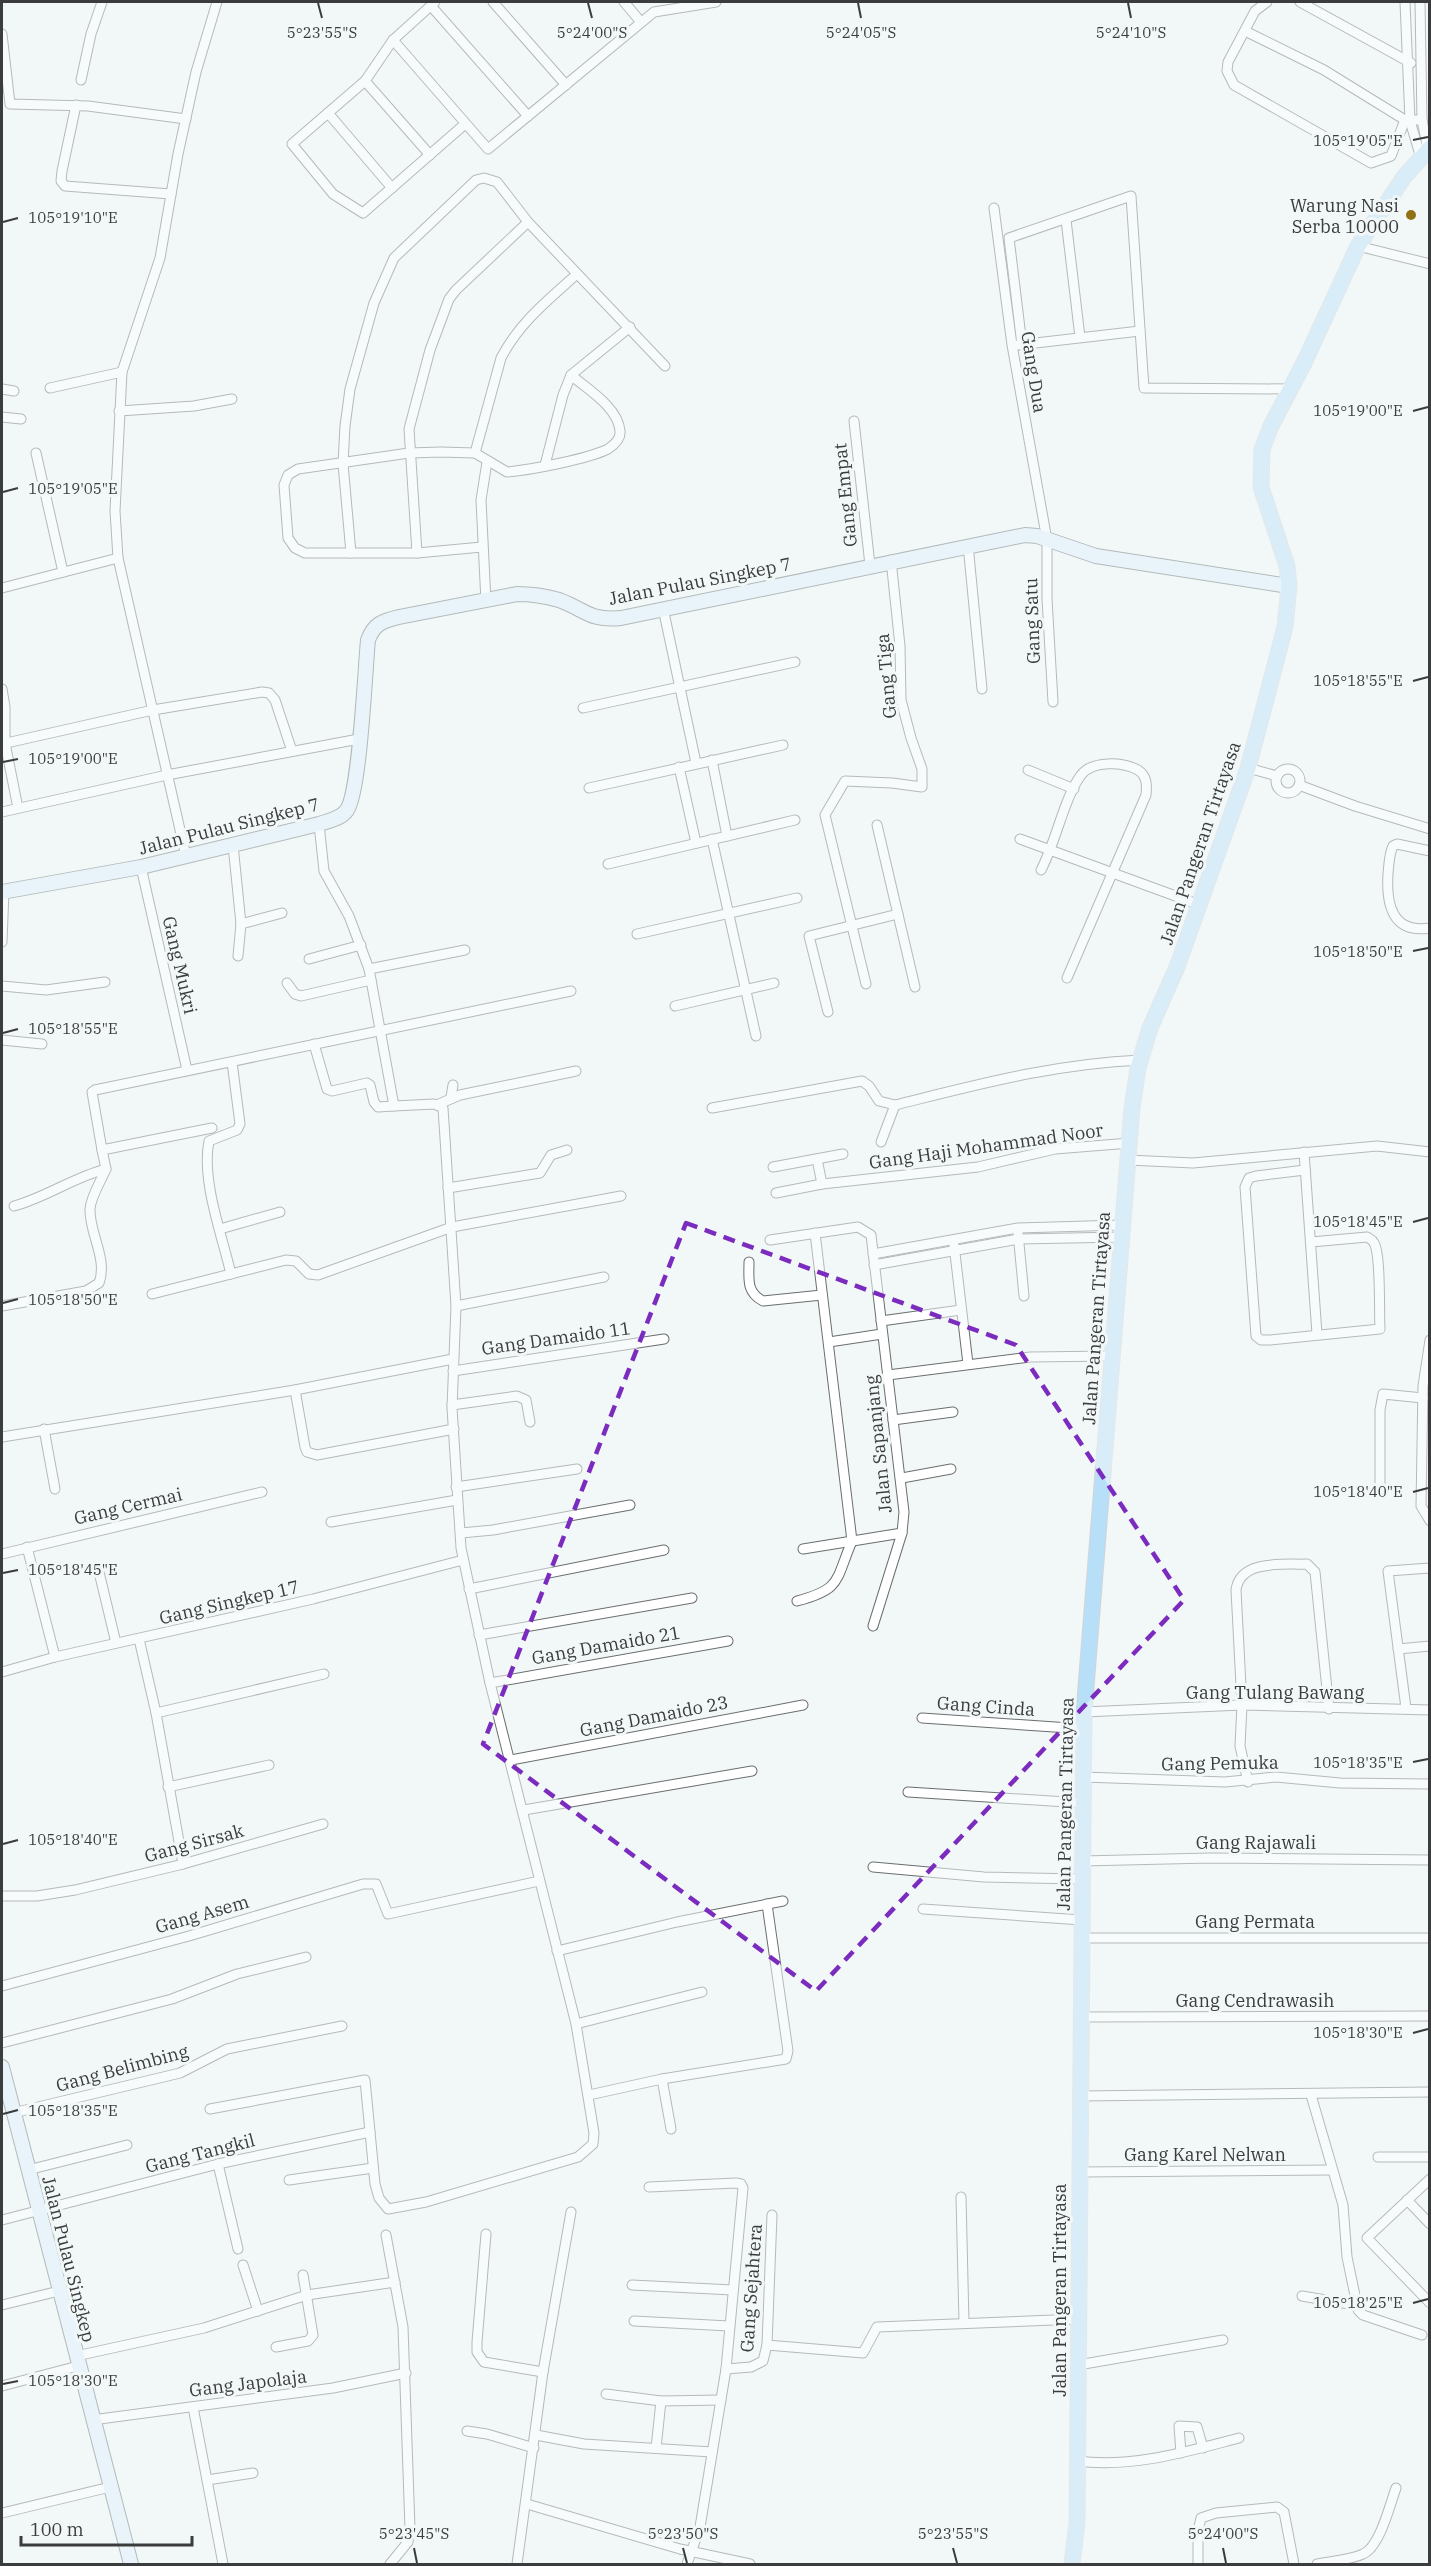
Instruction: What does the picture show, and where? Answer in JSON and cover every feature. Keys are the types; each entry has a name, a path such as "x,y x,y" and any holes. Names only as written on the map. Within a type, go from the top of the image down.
{"main road":[{"name":"Jalan Pangeran Tirtayasa","path":"1073,2564 1077,2523 1084,1712 1132,1108 1150,1028 1177,967 1248,768 1280,649 1289,586 1287,566 1261,487 1262,449 1358,246 1401,181 1426,152"}],"street":[{"path":"81,80 91,34 102,2"},
{"path":"186,856 118,558 115,531 119,411 122,372 160,258 186,119 217,2"},
{"path":"493,2 566,85"},
{"path":"624,2 641,22"},
{"path":"393,40 488,149 654,12 674,5 716,2"},
{"path":"1267,2 1255,11 1228,62 1227,72 1233,85 1371,163 1391,156 1407,121 1405,2"},
{"path":"1300,2 1407,62 1420,65"},
{"path":"1420,2 1422,120 1426,152"},
{"path":"465,123 363,213 333,194 292,144 365,81 393,40 433,4 528,116"},
{"path":"1245,31 1324,70 1407,121 1426,152"},
{"path":"2,34 10,104 76,105 186,119"},
{"path":"365,81 430,154"},
{"path":"76,105 62,171 61,180 65,186 171,194"},
{"path":"328,113 392,188"},
{"path":"1407,121 1422,120"},
{"path":"351,553 343,464 350,389 374,303 394,258 476,180 484,178 497,182 528,222 665,366"},
{"path":"1140,331 1017,345 1009,238 1131,196 1144,388 1289,389"},
{"name":"Gang Dua","path":"994,208 1047,540"},
{"path":"1066,220 1080,337"},
{"path":"417,553 409,429 420,381 449,299 528,222"},
{"path":"1358,246 1430,264"},
{"path":"475,453 501,358 507,345 524,323 577,274"},
{"path":"545,465 571,375 630,327"},
{"path":"50,388 122,372"},
{"path":"482,547 417,553 304,553 294,548 288,538 284,485 288,475 298,469 409,453 475,453 507,472 595,454 610,448 618,440 620,431 605,404 571,375"},
{"path":"2,389 14,391"},
{"path":"119,411 194,406 232,399"},
{"path":"2,417 21,419"},
{"name":"Gang Empat","path":"854,421 870,565"},
{"path":"36,453 63,572"},
{"path":"486,602 482,547 482,486 487,462"},
{"name":"Jalan Pulau Singkep 7","path":"3,891 141,867 319,824 346,812 351,802 368,640 373,628 383,621 399,617 486,602 517,594 534,594 559,601 595,618 607,619 891,560 1025,535 1096,556 1289,586"},
{"name":"Gang Satu","path":"1047,540 1047,599 1053,702"},
{"path":"968,545 982,690"},
{"path":"2,588 118,558"},
{"name":"Gang Tiga","path":"852,926 825,814 845,781 922,787 922,769 911,738 902,700 900,646 891,560"},
{"path":"663,608 696,763"},
{"path":"584,708 795,662"},
{"path":"2,689 3,744 18,808"},
{"path":"3,744 153,710 270,693 275,700 292,751"},
{"path":"2,812 167,775 359,739"},
{"path":"590,788 783,745"},
{"path":"712,760 727,836"},
{"path":"1041,870 1052,849 1074,789 1083,773 1098,766 1116,763 1144,775 1147,786 1146,795 1067,978"},
{"path":"679,767 696,843"},
{"path":"1248,768 1277,776"},
{"path":"1292,769 1299,775 1299,784 1293,792 1284,792 1277,786 1277,776 1282,770 1292,769"},
{"path":"1028,770 1074,789"},
{"path":"1299,784 1355,806 1430,829"},
{"path":"608,864 795,820"},
{"path":"319,824 324,871 361,945 369,969 394,1107"},
{"path":"877,825 915,987"},
{"path":"712,839 756,1036"},
{"path":"1020,839 1200,905"},
{"path":"1430,851 1397,844 1393,846 1387,885 1388,904 1393,916 1403,924 1421,930 1430,928"},
{"path":"233,845 241,924 238,956"},
{"name":"Gang Mukri","path":"141,867 187,1070"},
{"path":"2,942 3,891"},
{"path":"637,934 797,898"},
{"path":"241,924 282,913"},
{"path":"828,1012 809,936 898,914"},
{"path":"852,926 866,984"},
{"path":"309,959 361,945"},
{"path":"369,969 465,950"},
{"path":"287,983 295,994 301,996 371,980"},
{"path":"2,986 46,990 105,982"},
{"path":"675,1006 774,983"},
{"path":"2,1306 86,1291 99,1283 101,1262 90,1211 91,1202 106,1169 92,1096 95,1090 379,1029 571,992"},
{"path":"2,1040 42,1044"},
{"path":"314,1044 327,1089 333,1091 367,1083 370,1085 376,1105 394,1107 439,1104 451,1097 576,1071"},
{"path":"711,1108 862,1081 869,1086 879,1101 896,1105 1038,1070 1085,1063 1141,1060"},
{"path":"231,1274 210,1185 207,1152 208,1141 237,1130 240,1124 232,1062"},
{"path":"451,1097 453,1085"},
{"path":"210,2109 365,2080 378,2198 388,2209 578,2157 593,2144 593,2115 576,2024 539,1881 524,1810 490,1683 463,1560 456,1487 452,1405 456,1306 452,1227 443,1108 439,1104"},
{"path":"881,1142 896,1105"},
{"path":"102,1150 212,1128"},
{"name":"Gang Haji Mohammad Noor","path":"776,1193 822,1184 978,1167 1055,1149 1130,1143"},
{"path":"1128,1160 1193,1163 1377,1146 1430,1152"},
{"path":"448,1188 540,1173 550,1155 567,1150"},
{"path":"1304,1152 1317,1334"},
{"path":"773,1167 843,1154"},
{"path":"817,1159 822,1184"},
{"path":"14,1206 45,1196 91,1173 106,1169"},
{"path":"1305,1170 1256,1176 1249,1178 1245,1187 1253,1329 1256,1336 1261,1340 1380,1329 1376,1244 1367,1237 1311,1242"},
{"path":"152,1294 292,1260 299,1263 309,1274 318,1275 452,1227 621,1196"},
{"path":"220,1229 280,1212"},
{"name":"Jalan Sapanjang","path":"815,1233 858,1227 871,1235 902,1478 903,1533 873,1626"},
{"path":"1018,1228 1024,1296"},
{"path":"874,1265 1018,1228 1122,1231"},
{"path":"873,1254 1122,1231"},
{"path":"770,1240 815,1233 852,1541 833,1587 826,1592 797,1601"},
{"path":"954,1245 968,1364"},
{"path":"750,1262 749,1288 754,1296 763,1301 822,1295"},
{"path":"456,1306 604,1277"},
{"path":"881,1321 961,1310"},
{"path":"829,1342 882,1334"},
{"name":"Gang Damaido 11","path":"453,1371 664,1339"},
{"path":"1430,1340 1426,1386 1422,1398 1421,1506 1430,1521"},
{"path":"888,1375 1030,1357 1112,1356"},
{"path":"2,1437 295,1390 453,1359"},
{"path":"295,1390 305,1447 311,1454 317,1455 454,1429"},
{"path":"1380,1490 1380,1410 1383,1394 1422,1398"},
{"path":"452,1405 508,1396 522,1397 526,1400 530,1422"},
{"path":"893,1420 953,1412"},
{"path":"44,1429 55,1489"},
{"path":"456,1487 577,1469"},
{"path":"902,1478 951,1469"},
{"name":"Gang Cermai","path":"2,1554 262,1492"},
{"path":"331,1522 457,1500"},
{"path":"461,1533 493,1530 630,1505"},
{"path":"803,1550 903,1533"},
{"path":"27,1547 55,1657"},
{"path":"469,1589 664,1550"},
{"name":"Gang Singkep 17","path":"2,1672 55,1657 314,1599 463,1560"},
{"path":"1248,1782 1240,1746 1242,1705 1237,1582 1246,1571 1264,1566 1307,1564 1315,1572 1329,1709"},
{"path":"98,1568 116,1643"},
{"path":"1406,1708 1388,1571 1430,1568"},
{"path":"479,1635 692,1598"},
{"path":"139,1639 156,1713 183,1864"},
{"name":"Gang Damaido 21","path":"490,1683 728,1641"},
{"path":"1398,1649 1430,1646"},
{"path":"156,1713 324,1674"},
{"name":"Gang Damaido 23","path":"511,1760 803,1705"},
{"name":"Gang Tulang Bawang","path":"1084,1712 1242,1705 1430,1710"},
{"name":"Gang Cinda","path":"922,1718 1084,1729"},
{"path":"168,1787 269,1765"},
{"path":"524,1810 752,1771"},
{"name":"Gang Pemuka","path":"1083,1777 1134,1781 1248,1782 1276,1777 1340,1783 1430,1784"},
{"path":"908,1792 1082,1803"},
{"name":"Gang Sirsak","path":"2,1896 37,1896 75,1890 183,1864 324,1824"},
{"name":"Gang Rajawali","path":"1082,1861 1199,1858 1430,1860"},
{"path":"873,1867 973,1876 1082,1879"},
{"name":"Gang Asem","path":"2,1986 189,1936 363,1884 376,1884 388,1914 391,1914 539,1881"},
{"path":"557,1951 677,1922 783,1901"},
{"path":"589,2096 662,2079 786,2060 788,2051 767,1904"},
{"path":"923,1909 1082,1920"},
{"name":"Gang Permata","path":"1081,1938 1430,1938"},
{"path":"2,2043 172,2000 237,1974 306,1957"},
{"path":"576,2024 702,1992"},
{"name":"Gang Cendrawasih","path":"1081,2017 1430,2016"},
{"name":"Gang Belimbing","path":"13,2113 180,2073 227,2049 342,2026"},
{"name":"Jalan Pulau Singkep","path":"2,2067 131,2565"},
{"path":"662,2079 671,2129"},
{"path":"1080,2096 1430,2092"},
{"path":"1311,2095 1343,2205 1347,2257 1356,2305 1363,2315 1422,2335"},
{"name":"Gang Tangkil","path":"2,2220 218,2164 370,2132"},
{"path":"28,2170 127,2145"},
{"path":"1378,2157 1430,2157"},
{"path":"218,2164 238,2249"},
{"path":"289,2180 373,2168"},
{"name":"Gang Karel Nelwan","path":"1080,2172 1331,2170"},
{"path":"1430,2178 1367,2238 1430,2303"},
{"path":"649,2187 741,2184 743,2197 726,2369 700,2527 687,2565"},
{"path":"961,2197 964,2323"},
{"path":"1407,2200 1430,2224"},
{"path":"517,2565 543,2372 571,2212"},
{"name":"Gang Sejahtera","path":"726,2369 759,2365 763,2361 767,2345 772,2215"},
{"path":"486,2234 477,2342 480,2358 484,2362 543,2372"},
{"path":"386,2235 395,2282 406,2373 409,2536 408,2542 390,2565"},
{"path":"243,2265 258,2311"},
{"path":"276,2347 308,2341 313,2335 303,2275"},
{"path":"2,2386 77,2361 193,2330 307,2295 395,2282"},
{"path":"632,2285 733,2290"},
{"path":"2,2305 60,2293"},
{"path":"1302,2296 1356,2305"},
{"path":"767,2345 863,2353 877,2327 1078,2319"},
{"path":"634,2321 729,2326"},
{"path":"1078,2365 1223,2340"},
{"name":"Gang Japolaja","path":"92,2420 333,2388 406,2373"},
{"path":"606,2394 661,2401 721,2400"},
{"path":"656,2448 661,2401"},
{"path":"193,2407 223,2565"},
{"path":"1180,2453 1179,2426 1197,2427 1203,2448"},
{"path":"466,2431 487,2434 534,2448"},
{"path":"536,2435 584,2444 712,2452"},
{"path":"1077,2461 1105,2464 1131,2463 1239,2438"},
{"path":"207,2480 253,2473"},
{"path":"2,2513 110,2487"},
{"path":"1317,2565 1365,2554 1380,2531 1396,2488"},
{"path":"526,2504 750,2565"},
{"path":"1198,2565 1198,2531 1201,2518 1216,2513 1277,2507 1281,2509 1286,2519 1294,2565"},
{"path":"1073,2564 1083,2565"}],"highlighted area":[{"path":"686,1223 1016,1345 1184,1600 816,1991 483,1744"}],"place":[{"name":"Warung Nasi Serba 10000","path":"1411,215"}]}
